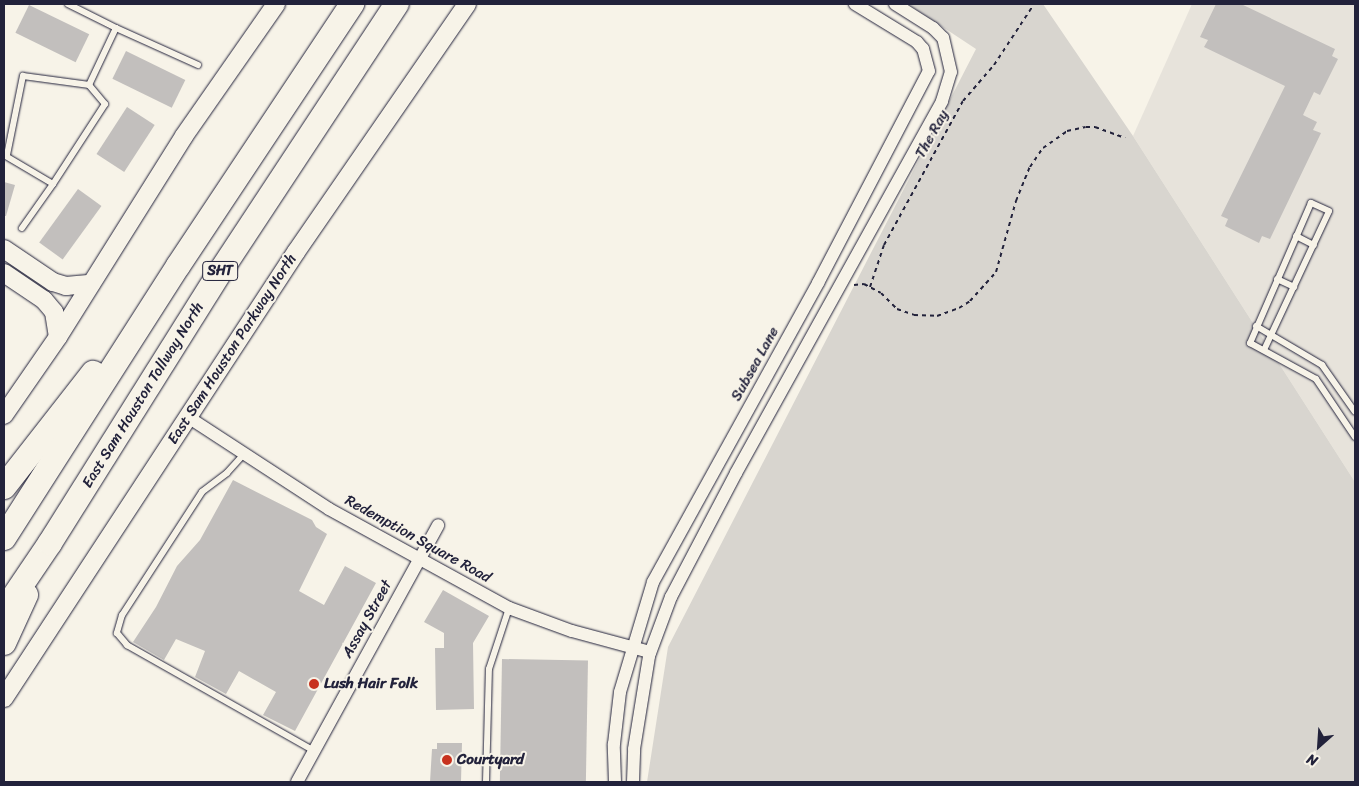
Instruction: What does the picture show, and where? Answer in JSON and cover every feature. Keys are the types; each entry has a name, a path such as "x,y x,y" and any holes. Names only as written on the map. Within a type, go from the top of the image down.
{"highway":[{"name":"SHT","path":"4,538 178,266 352,4"},
{"name":"East Sam Houston Tollway North","path":"4,610 50,544 220,272 397,4"},
{"path":"4,486 178,266"},
{"path":"4,643 50,544"}],"main road":[{"path":"4,415 58,337 184,136 276,4"},
{"name":"East Sam Houston Parkway North","path":"4,698 296,252 467,4"},
{"path":"4,249 53,282 66,286 91,284"},
{"path":"4,273 44,300 54,312 58,337"}],"street":[{"name":"Subsea Lane","path":"615,782 614,744 620,692 631,648 654,582 927,77 928,59 917,42 855,4"},
{"path":"633,782 639,708 650,652 671,598 835,294 942,101 951,72 942,38 933,28 895,4"},
{"name":"Redemption Square Road","path":"188,417 308,496 419,560 509,608 631,648 650,652"},
{"name":"Assay Street","path":"297,782 438,525"}],"lane":[{"path":"68,4 116,28 198,64"},
{"path":"89,85 116,28"},
{"path":"22,228 53,184 105,104 89,85 23,76 5,155 53,184"},
{"path":"1264,350 1329,211 1311,203 1250,343 1316,380 1355,437"},
{"path":"1296,236 1314,244"},
{"path":"1277,279 1294,287"},
{"path":"1256,326 1322,365 1355,412"},
{"path":"244,454 227,473 202,492 122,615 117,633 127,645 314,751"},
{"path":"486,782 489,669 509,608"}],"path":[{"name":"The Ray","path":"870,287 884,245 963,101 994,65 1034,4"},
{"path":"835,294 856,284 870,287 905,313 936,316 959,308 970,301 996,272 1016,201 1030,167 1043,148 1067,131 1086,127 1096,126 1125,138"}],"shaded area":[{"path":"908,4 1043,4 1133,136 1355,482 1355,782 647,782 668,647 976,49"},
{"path":"1192,4 1355,4 1355,482 1133,136"}],"building":[{"path":"1216,4 1241,4 1335,49 1332,56 1338,59 1320,95 1314,92 1303,115 1317,122 1313,130 1321,133 1270,239 1262,236 1259,243 1225,226 1228,219 1221,216 1285,86 1204,47 1208,40 1200,37"},
{"path":"29,5 89,34 76,62 15,33"},
{"path":"126,51 185,80 172,108 112,79"},
{"path":"127,107 155,125 124,172 97,154"},
{"path":"4,182 15,185 6,216 4,216"},
{"path":"78,189 101,206 63,259 39,242"},
{"path":"233,480 312,520 316,527 327,534 299,591 324,605 345,566 376,583 295,731 263,715 276,692 239,671 226,694 195,677 205,651 176,639 164,660 133,642 156,607 177,566 200,540"},
{"path":"443,590 489,616 473,643 474,709 436,710 435,648 444,648 444,633 424,622"},
{"path":"502,659 588,661 586,782 500,782"},
{"name":"Courtyard","path":"437,743 462,743 461,782 430,782 432,749 437,749"}],"place":[{"name":"Lush Hair Folk","path":"314,684"},
{"name":"Courtyard","path":"447,760"}]}
